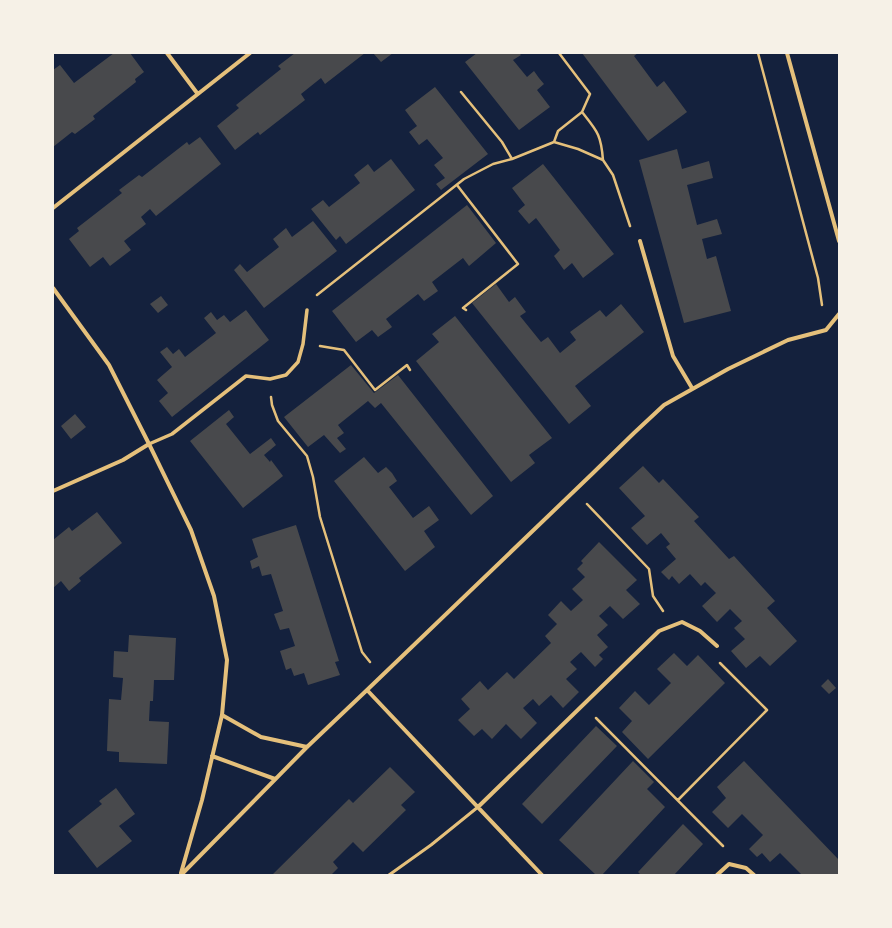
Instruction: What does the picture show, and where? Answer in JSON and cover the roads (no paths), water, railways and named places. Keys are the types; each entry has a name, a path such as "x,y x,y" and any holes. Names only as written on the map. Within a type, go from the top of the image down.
{"street":[{"path":"166,53 197,93"},
{"path":"53,208 197,93 250,53"},
{"path":"787,53 839,241"},
{"path":"640,241 673,356 692,388"},
{"path":"53,288 109,365 191,530 214,596 227,660 222,715 202,800 181,875"},
{"path":"53,491 123,460 149,444 172,434 246,376 270,378 286,375 298,362 303,344 308,310"},
{"path":"181,875 307,747 634,432 664,405 692,388 788,340 826,330 839,314"},
{"path":"478,808 659,631 682,622 700,631 717,646"},
{"path":"367,690 542,875"},
{"path":"222,715 261,737 307,747"},
{"path":"212,756 275,779"},
{"path":"717,875 729,864 746,868 754,875"}],"lane":[{"path":"389,875 431,845 478,808"}]}
